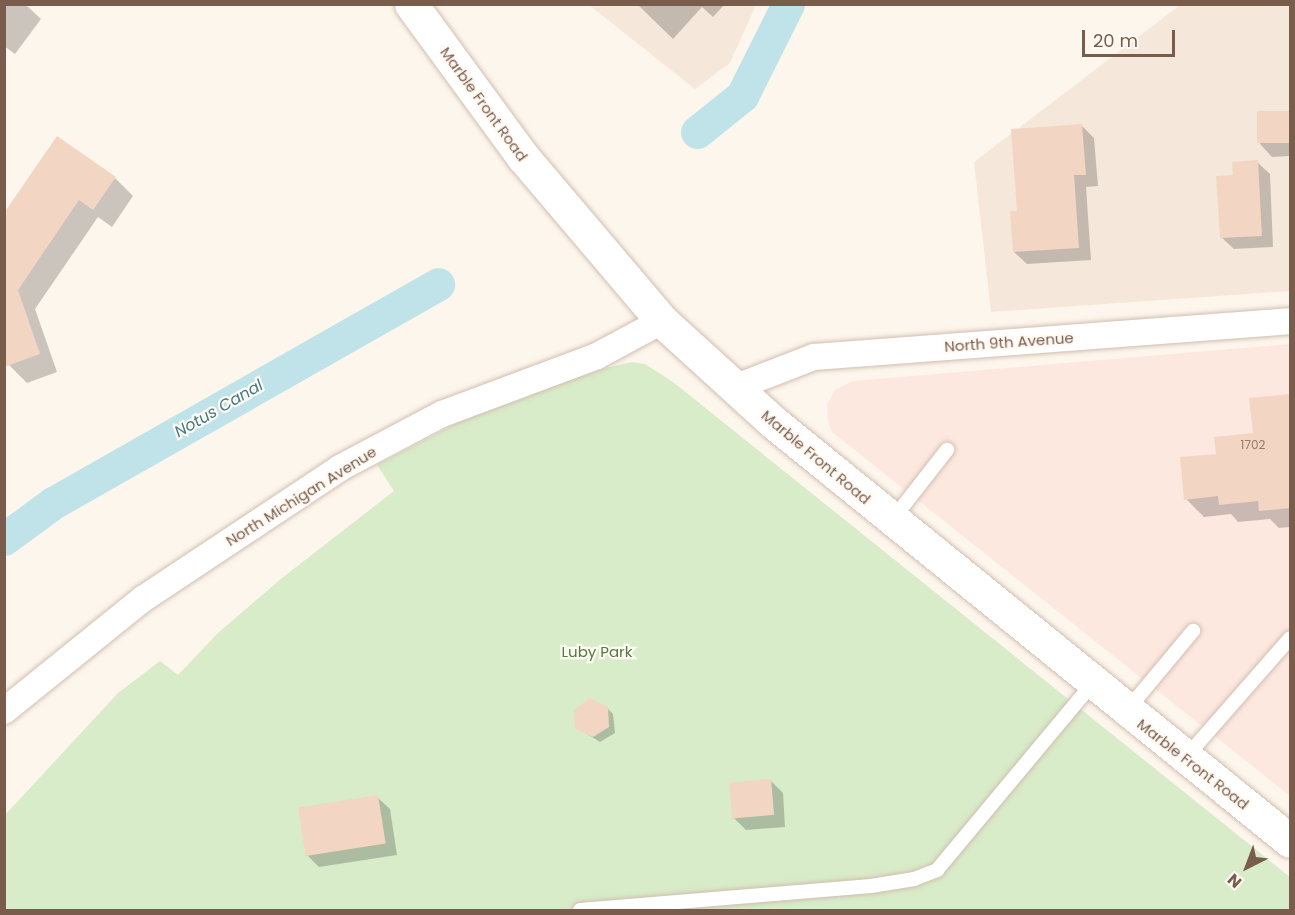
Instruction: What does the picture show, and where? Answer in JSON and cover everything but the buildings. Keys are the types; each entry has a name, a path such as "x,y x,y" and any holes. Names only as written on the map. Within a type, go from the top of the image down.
{"street":[{"name":"Marble Front Road","path":"411,4 530,166 662,321 734,388 892,520 1290,841"},
{"name":"North Michigan Avenue","path":"4,711 143,599 340,468 442,414 597,356 662,321"},
{"name":"North 9th Avenue","path":"734,388 814,357 1290,321"}],"lane":[{"path":"892,520 947,450"},
{"path":"1127,711 1193,632"},
{"path":"1186,757 1290,638"},
{"path":"580,910 871,886 914,879 937,870 1093,683"}],"shaded area":[{"path":"589,5 756,5 730,63 695,89"},
{"path":"1180,5 1290,5 1290,291 991,312 974,162"},
{"path":"1290,344 1290,796 832,432 828,421 827,405 835,390 853,381"}],"green space":[{"name":"Luby Park","path":"632,362 645,364 673,382 1290,877 1290,910 5,910 5,815 118,693 160,661 178,675 218,633 282,578 394,491 377,465 474,414 605,368"}],"waterway":[{"name":"Notus Canal","path":"697,132 742,96 788,4"},
{"name":"Notus Canal","path":"4,539 53,503 438,284"}]}
